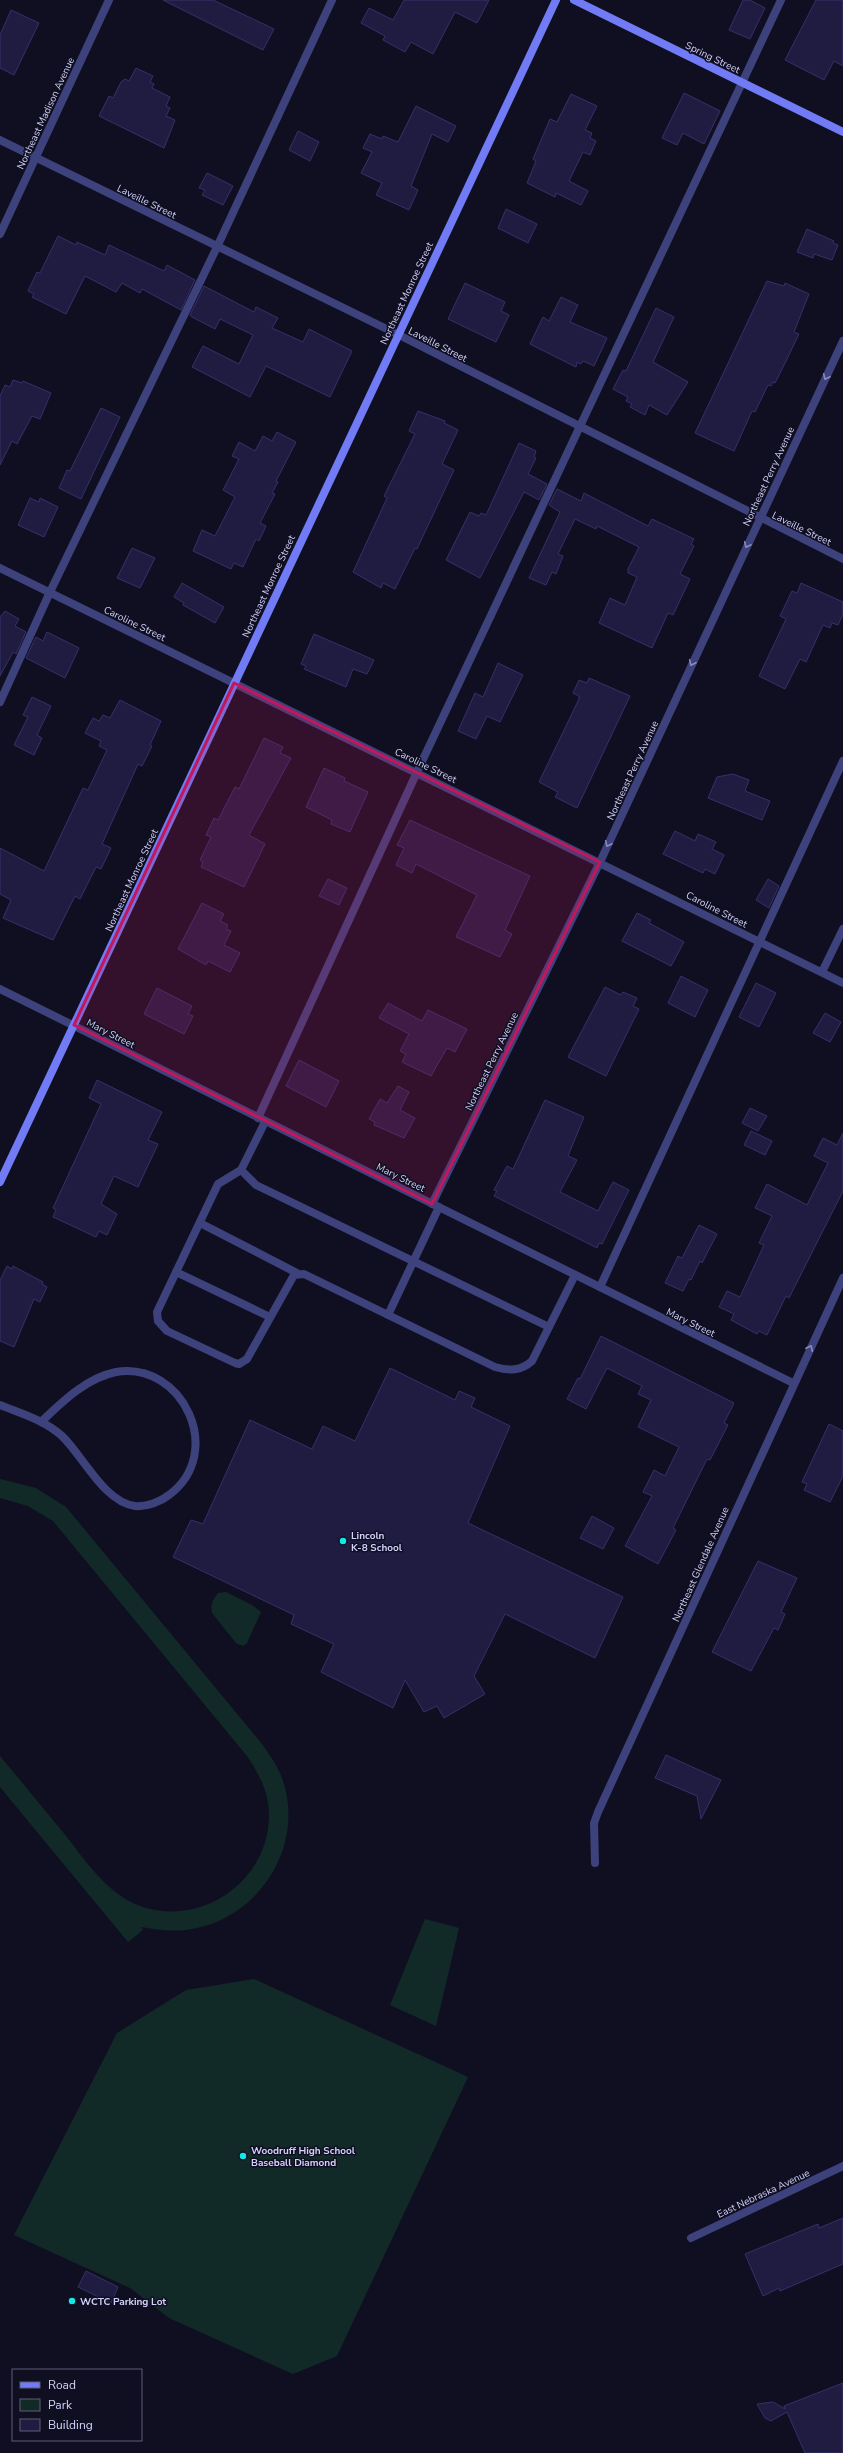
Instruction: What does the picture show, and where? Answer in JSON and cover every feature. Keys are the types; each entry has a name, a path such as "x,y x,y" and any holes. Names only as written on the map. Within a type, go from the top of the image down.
{"street":[{"name":"Northeast Madison Avenue","path":"0,234 109,0"},
{"path":"0,702 50,592 217,247 332,0"},
{"name":"Northeast Monroe Street","path":"0,1182 397,334 556,0"},
{"name":"Spring Street","path":"574,0 843,132"},
{"path":"297,1273 291,1279 247,1359 239,1364 167,1331 158,1321 157,1312 218,1184 241,1170 417,772 578,426 782,0"},
{"name":"Laveille Street","path":"0,140 397,334 843,559"},
{"name":"Northeast Perry Avenue","path":"388,1315 414,1260 435,1206 600,862 759,517 843,341"},
{"name":"Caroline Street","path":"0,568 600,862 843,983"},
{"path":"600,1287 736,996 758,940 843,761"},
{"path":"822,972 843,929"},
{"name":"Mary Street","path":"0,989 793,1383"},
{"path":"241,1170 256,1185 414,1260 549,1327"},
{"path":"200,1223 297,1273 304,1274 505,1370 521,1368 532,1361 575,1275"},
{"path":"176,1272 270,1317"},
{"name":"Northeast Glendale Avenue","path":"595,1863 594,1823 598,1812 793,1383 843,1278"},
{"path":"0,1405 41,1422 63,1437 114,1496 134,1506 144,1506 166,1498 178,1488 194,1462 197,1444 195,1432 185,1406 178,1396 165,1385 153,1378 133,1372 116,1372 90,1382 62,1401 41,1422"},
{"name":"East Nebraska Avenue","path":"691,2238 843,2166"}],"highlighted area":[{"path":"234,683 600,862 432,1204 74,1025"}],"green space":[{"path":"0,1479 36,1488 66,1507 262,1744 278,1769 282,1778 288,1803 288,1828 282,1852 272,1874 257,1894 238,1910 216,1922 192,1929 179,1930 160,1930 141,1927 143,1930 128,1942 0,1787 0,1756 96,1874 106,1884 116,1893 140,1906 163,1911 186,1911 207,1905 227,1894 243,1880 257,1862 265,1841 269,1818 266,1793 256,1770 247,1756 53,1521 28,1506 0,1498"},
{"path":"226,1592 252,1605 261,1612 247,1643 243,1646 236,1643 211,1610 212,1602 218,1593"},
{"path":"425,1919 459,1928 436,2026 390,2005"},
{"name":"Woodruff High School Baseball Diamond","path":"254,1979 468,2077 337,2356 293,2374 169,2318 130,2288 14,2235 117,2033 186,1990"}],"building":[{"path":"163,0 213,0 274,29 263,50"},
{"path":"404,0 489,0 477,23 455,12 433,54 411,42 405,52 383,40 385,36 361,23 369,8 393,20"},
{"path":"743,0 750,0 765,8 750,39 729,30"},
{"path":"816,0 843,0 843,66 834,61 824,80 785,60"},
{"path":"11,10 39,23 14,75 0,68 0,35"},
{"path":"136,68 153,76 150,82 154,84 152,88 170,97 166,106 170,108 166,116 175,120 164,148 99,116 109,96 113,98 121,82 125,79 129,81"},
{"path":"684,93 720,111 704,144 683,133 677,145 662,138"},
{"path":"571,94 597,106 585,130 592,133 590,138 596,141 590,155 583,152 569,181 588,191 581,205 556,193 555,197 527,183 536,161 533,159 550,119 557,122"},
{"path":"416,106 456,126 448,142 432,134 411,186 418,190 409,210 376,195 382,183 361,173 372,152 363,148 370,134 382,139 383,136 398,142"},
{"path":"298,131 319,142 310,161 289,150"},
{"path":"207,173 233,186 223,205 202,195 205,190 199,188"},
{"path":"506,209 537,224 528,243 498,228"},
{"path":"807,229 834,241 833,243 838,245 832,260 814,254 813,258 797,252"},
{"path":"58,236 76,245 77,242 105,255 109,245 164,271 167,265 195,280 181,310 142,289 140,293 122,283 116,292 85,276 66,314 32,297 34,294 28,291 37,272 40,273"},
{"path":"767,281 784,286 785,283 809,294 794,332 799,334 775,383 773,382 771,386 768,385 755,412 752,411 734,451 695,433"},
{"path":"465,283 505,302 501,311 509,315 496,342 448,319"},
{"path":"204,286 254,312 256,307 278,318 272,328 303,342 309,329 352,351 330,397 266,366 250,397 192,367 203,346 239,364 253,335 220,319 215,329 190,315"},
{"path":"561,297 578,305 570,322 607,338 594,366 583,361 581,364 577,362 576,367 530,344 543,317 549,321"},
{"path":"656,308 674,317 653,362 688,382 667,415 649,405 645,415 630,407 632,404 626,401 628,397 613,389 623,370 626,371"},
{"path":"13,380 22,383 23,381 51,393 40,419 32,416 17,444 12,441 0,465 0,396 5,385 10,387"},
{"path":"101,408 120,417 81,499 59,488 67,470 70,471"},
{"path":"418,411 445,421 444,423 458,430 442,464 454,470 417,549 415,548 395,589 383,583 381,588 353,572 387,498 384,496 415,434 409,431"},
{"path":"277,432 296,442 276,481 278,482 272,493 275,494 260,523 266,526 259,541 256,539 243,567 234,563 231,569 193,551 202,530 215,536 235,497 223,490 239,459 232,456 239,442 255,451 263,436 272,441"},
{"path":"519,443 536,451 534,457 536,458 528,474 547,484 539,500 524,492 480,578 446,560 470,512 479,516 481,513 486,515"},
{"path":"557,489 581,501 584,493 648,526 652,519 694,539 691,544 694,546 680,574 690,579 673,615 668,613 652,648 599,623 610,598 625,605 637,577 628,573 628,569 639,547 597,526 596,529 575,519 558,554 563,556 556,574 552,572 546,585 529,578 560,512 549,505"},
{"path":"30,498 39,502 40,498 58,507 44,537 18,525"},
{"path":"132,548 155,558 140,588 117,578"},
{"path":"182,583 224,607 215,623 183,605 184,603 174,597"},
{"path":"801,583 843,602 843,614 838,625 832,623 830,628 823,625 806,662 800,659 785,689 759,676 786,619 780,616 792,591 797,593"},
{"path":"5,611 19,619 15,626 26,632 16,654 13,652 0,676 0,617"},
{"path":"47,632 79,648 65,678 26,658 36,637 43,641"},
{"path":"314,634 374,660 367,674 353,669 346,687 304,669 306,666 301,664"},
{"path":"498,663 523,675 500,722 487,716 476,739 458,731 475,693 483,697"},
{"path":"589,678 630,696 577,808 555,797 558,792 539,782 579,699 579,696 573,693 579,680 587,683"},
{"path":"32,697 51,706 37,735 42,738 34,755 14,745 28,717 23,715"},
{"path":"120,700 161,721 150,745 152,746 142,766 138,764 102,844 111,848 101,869 96,867 80,899 75,896 53,940 3,918 11,900 0,894 0,848 44,871 83,788 88,790 107,750 99,746 101,741 85,733 93,718 99,721 103,715 110,718"},
{"path":"264,738 283,747 280,753 291,758 249,835 265,844 244,887 201,867 203,862 200,860 211,837 206,835 214,818 218,820 235,787 239,789"},
{"path":"324,768 345,778 344,781 368,792 350,832 331,824 332,820 306,807"},
{"path":"733,774 749,780 745,791 770,801 762,820 708,798 717,777"},
{"path":"410,820 530,876 505,930 512,934 500,957 456,937 477,895 416,864 412,873 396,865 404,848 397,845"},
{"path":"675,831 695,841 698,834 716,842 712,849 724,855 715,874 705,869 703,873 663,854"},
{"path":"328,879 347,888 339,905 319,896"},
{"path":"768,879 779,886 769,908 756,900"},
{"path":"202,903 224,914 220,921 228,925 226,929 231,931 224,945 240,953 230,972 208,961 206,965 178,949"},
{"path":"637,913 651,920 649,923 684,942 671,966 622,941"},
{"path":"681,976 708,990 695,1017 668,1003"},
{"path":"756,983 776,993 759,1027 739,1017"},
{"path":"605,987 621,995 623,992 637,998 633,1006 639,1009 606,1076 568,1057"},
{"path":"157,988 192,1006 188,1014 193,1016 184,1034 144,1014"},
{"path":"388,1003 422,1021 428,1010 467,1029 455,1052 447,1048 431,1076 402,1062 406,1054 400,1051 409,1034 379,1018"},
{"path":"825,1013 841,1022 830,1042 813,1033"},
{"path":"299,1060 339,1081 326,1107 286,1086"},
{"path":"97,1080 162,1112 148,1140 158,1144 138,1187 114,1176 101,1204 117,1214 107,1235 99,1231 96,1237 53,1217 56,1210 53,1208 101,1104 89,1098"},
{"path":"398,1086 409,1092 400,1110 415,1118 404,1138 374,1125 375,1122 369,1119 380,1099 387,1103"},
{"path":"545,1100 584,1117 568,1156 577,1160 560,1192 598,1211 613,1182 629,1190 602,1244 599,1243 597,1248 494,1196 497,1191 494,1190 507,1166 513,1169"},
{"path":"750,1108 767,1116 758,1131 742,1123"},
{"path":"751,1131 772,1141 765,1155 744,1145"},
{"path":"843,1133 843,1191 789,1298 786,1296 767,1335 759,1331 757,1334 731,1320 734,1314 719,1307 727,1291 740,1297 764,1245 759,1243 772,1216 755,1208 767,1184 807,1205 828,1163 814,1156 823,1138 837,1145"},
{"path":"699,1225 717,1234 702,1263 700,1261 691,1280 689,1279 683,1291 665,1283 678,1256 682,1258"},
{"path":"7,1266 12,1269 13,1266 43,1282 42,1284 47,1287 40,1302 34,1299 14,1347 0,1341 0,1280"},
{"path":"601,1336 734,1403 724,1423 728,1425 710,1460 707,1459 673,1528 676,1530 658,1564 625,1546 652,1496 643,1492 654,1470 665,1476 679,1447 638,1427 651,1400 638,1394 642,1386 607,1368 586,1409 567,1399 578,1378 580,1379"},
{"name":"Lincoln K-8 School","path":"390,1368 455,1400 459,1391 475,1398 471,1407 510,1426 468,1523 623,1597 595,1658 505,1614 474,1676 485,1694 444,1718 437,1706 424,1712 405,1680 393,1708 321,1672 334,1644 291,1624 294,1615 173,1557 191,1520 203,1524 250,1420 312,1449 323,1426 355,1441"},
{"path":"829,1424 843,1431 843,1476 830,1502 804,1490 807,1484 802,1482"},
{"path":"592,1516 614,1528 603,1549 580,1538"},
{"path":"758,1561 797,1578 781,1612 785,1614 778,1630 774,1628 751,1671 712,1652"},
{"path":"666,1755 721,1780 701,1819 697,1796 655,1778"},
{"path":"843,2218 843,2264 780,2291 779,2288 763,2296 745,2254 818,2224 819,2228"},
{"path":"86,2271 118,2287 111,2303 78,2287"},
{"path":"843,2383 843,2453 805,2453 787,2412 771,2421 765,2418 757,2404 773,2402 785,2409 784,2406"}],"place":[{"name":"Lincoln K-8 School","path":"343,1541"},
{"name":"Woodruff High School Baseball Diamond","path":"243,2156"},
{"name":"WCTC Parking Lot","path":"72,2301"}]}
